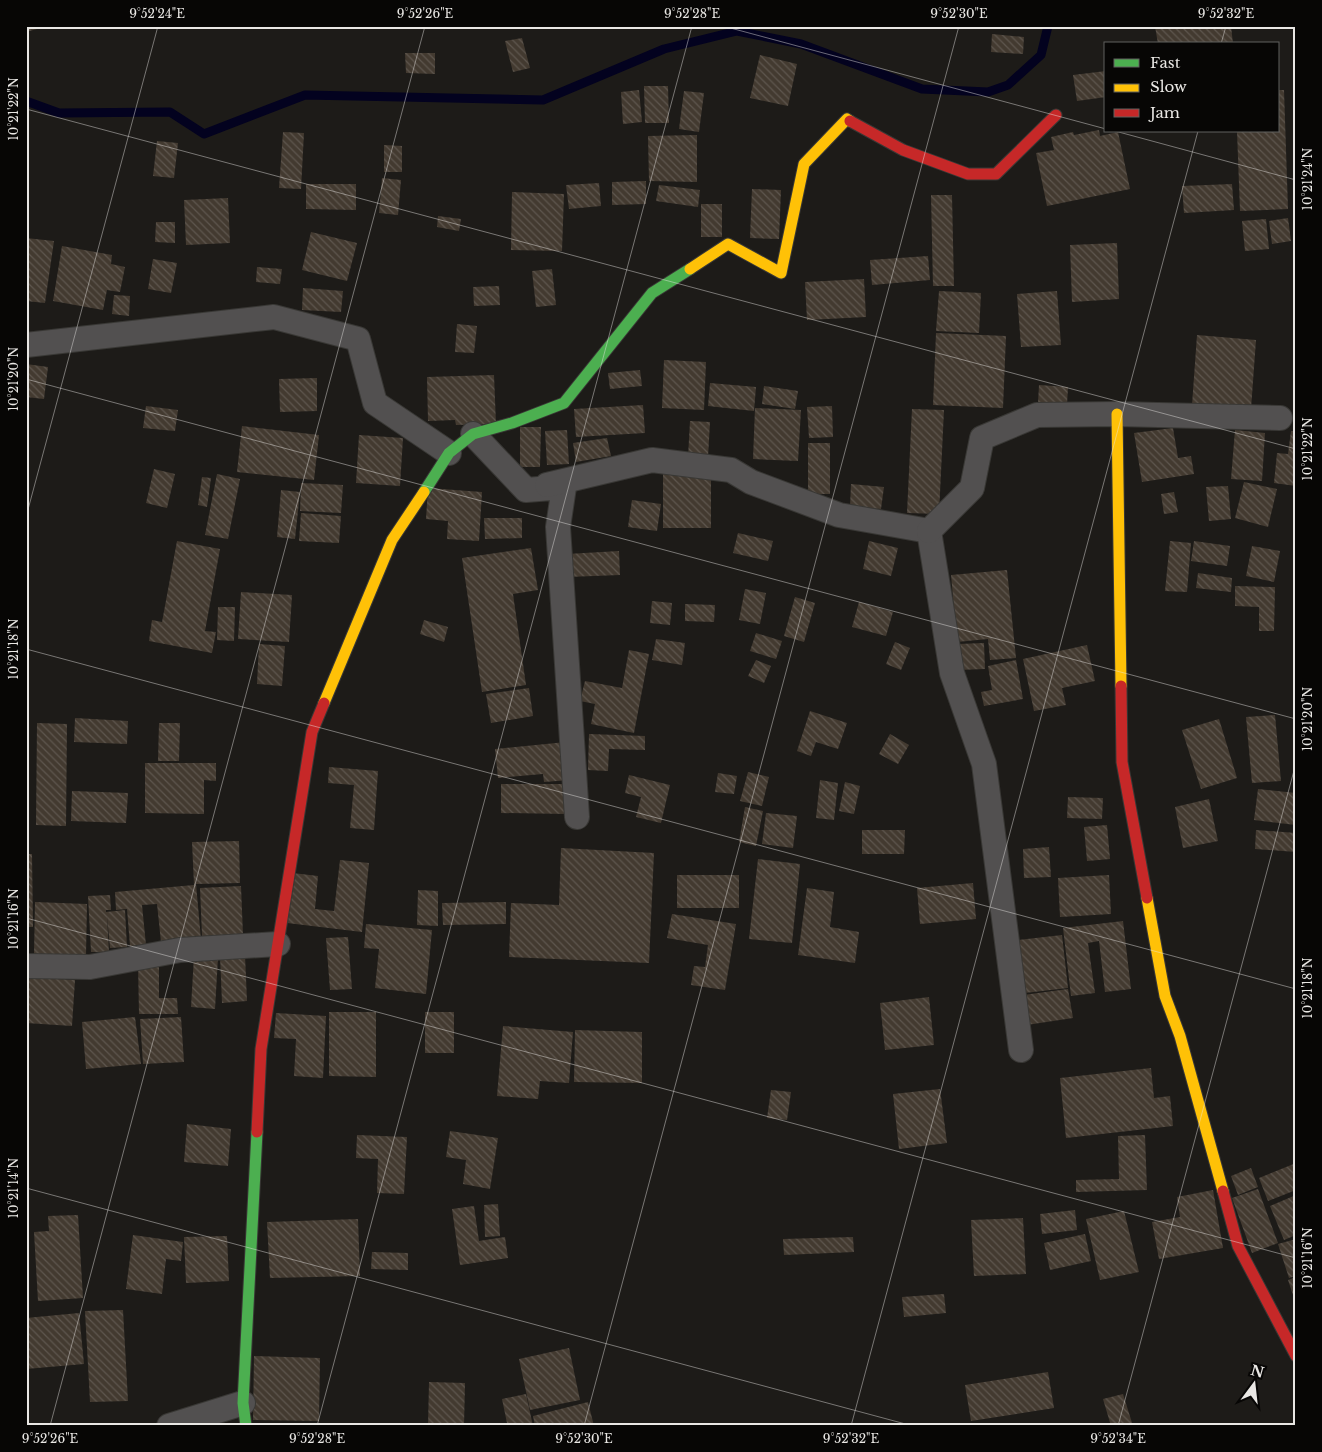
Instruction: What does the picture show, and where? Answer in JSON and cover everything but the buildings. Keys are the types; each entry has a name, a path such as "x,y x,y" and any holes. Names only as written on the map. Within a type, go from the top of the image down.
{"street":[{"path":"169,1426 244,1414 261,1050 312,732 392,540 449,453 473,434 564,403 652,294 728,244 781,273 804,164 847,119 903,150 968,174 996,174 1056,115"},
{"path":"26,345 274,317 358,340 375,403 449,453"},
{"path":"1117,414 1122,762 1163,987 1180,1036 1238,1246 1296,1356"},
{"path":"928,531 972,488 982,438 1037,415 1117,414 1280,418"},
{"path":"473,434 526,490"},
{"path":"526,490 652,460 730,470 751,482 839,515 928,531"},
{"path":"526,490 564,487 558,526 577,818"},
{"path":"928,531 952,673 984,764 1021,1050"},
{"path":"26,966 90,967 180,950 278,944"}],"waterway":[{"path":"26,101 59,113 170,112 204,134 305,95 543,100 664,49 737,31 801,44 922,89 988,92 1008,85 1041,55 1048,26"}],"traffic: fast":[{"path":"424,492 449,453 473,434 512,423 564,403 652,293 690,269"},
{"path":"246,1426 243,1403 257,1132"}],"traffic: slow":[{"path":"690,269 728,244 781,273 804,164 847,119 850,121"},
{"path":"1117,414 1121,686"},
{"path":"324,703 392,540 424,492"},
{"path":"1147,898 1165,996 1180,1036 1223,1191"}],"traffic: jam":[{"path":"850,121 903,150 968,174 996,174 1056,115"},
{"path":"1121,686 1122,762 1147,898"},
{"path":"257,1132 261,1049 312,732 324,703"},
{"path":"1223,1191 1238,1246 1296,1356"}]}
